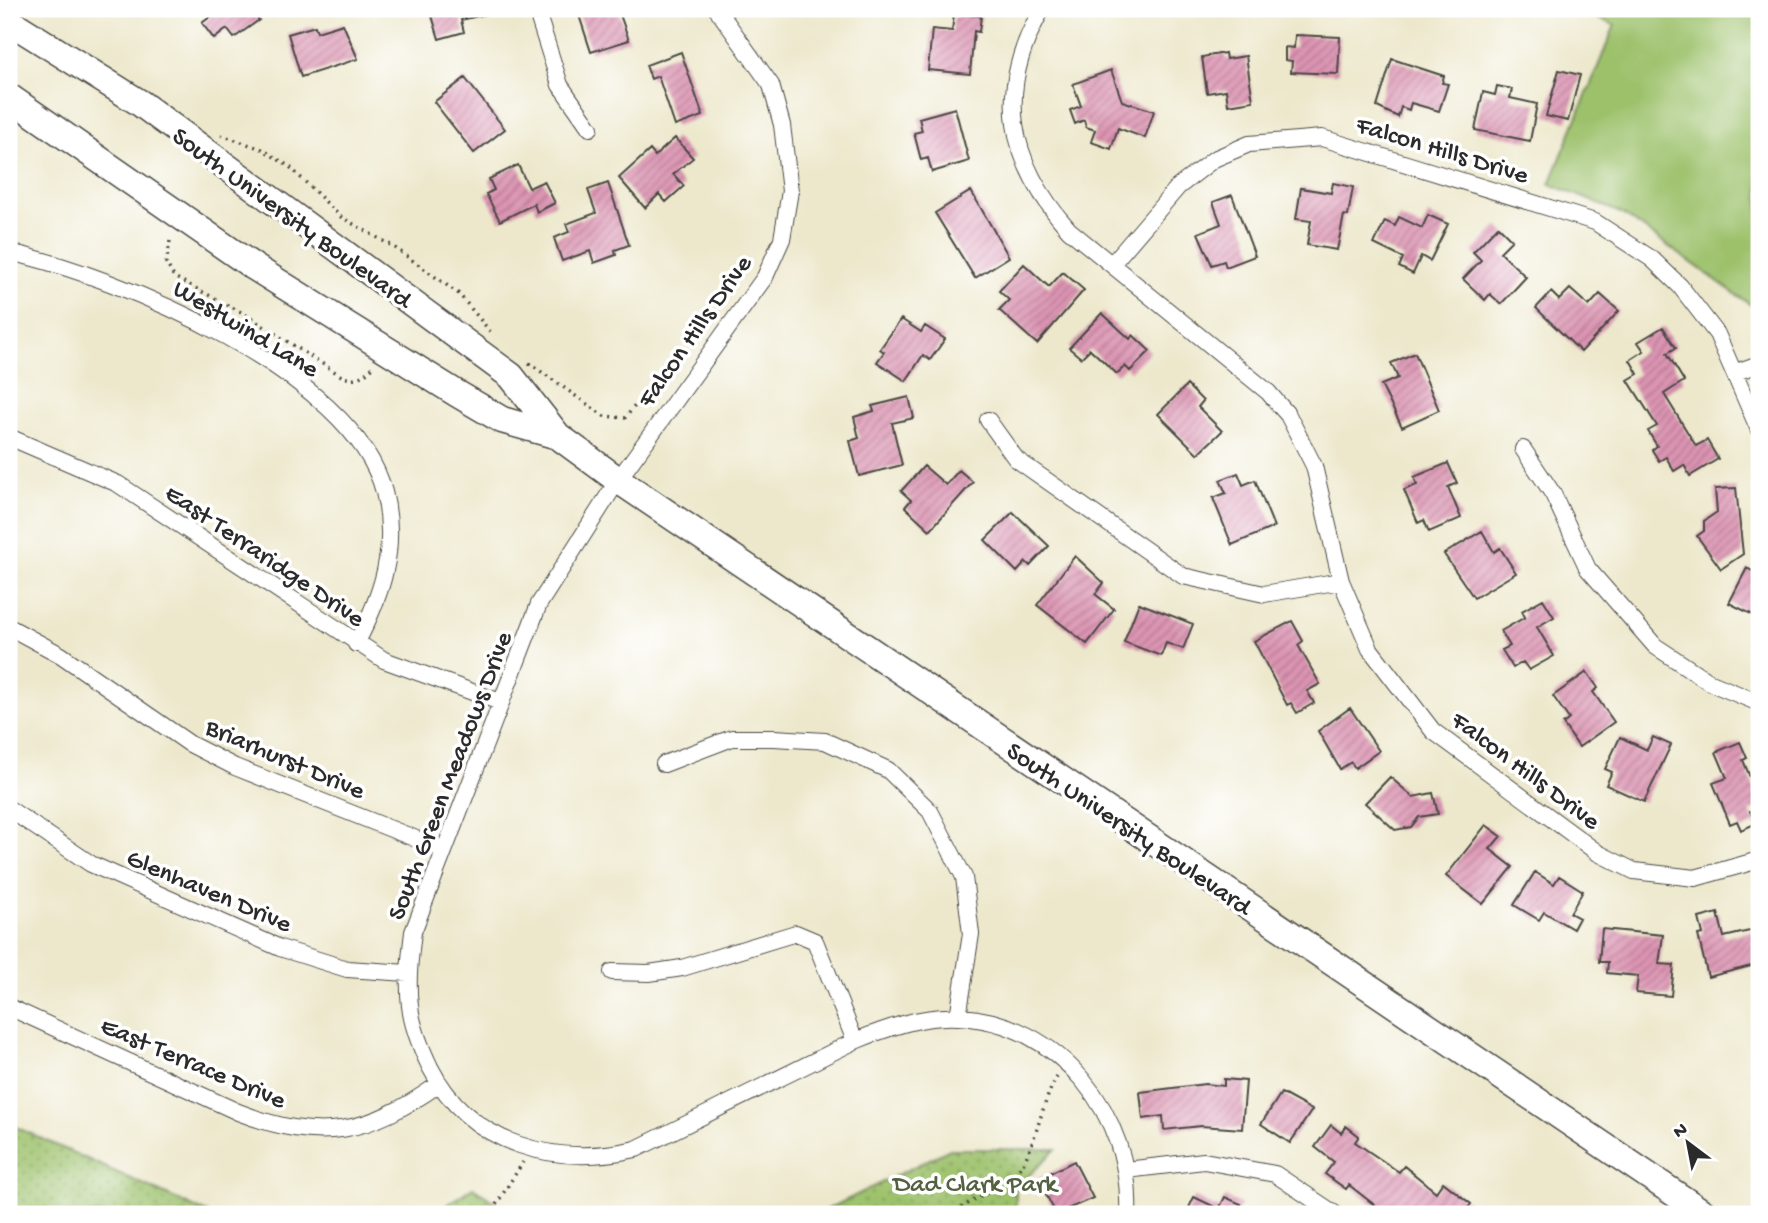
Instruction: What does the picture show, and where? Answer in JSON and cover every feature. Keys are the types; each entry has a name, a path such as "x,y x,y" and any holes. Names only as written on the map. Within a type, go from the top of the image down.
{"main road":[{"name":"South University Boulevard","path":"9,21 140,103 511,376 558,436 618,480 1704,1214"},
{"name":"South University Boulevard","path":"9,97 254,267 456,393 502,420 558,436"}],"street":[{"path":"536,9 560,85 590,128"},
{"name":"Falcon Hills Drive","path":"618,480 765,277 782,239 790,191 778,112 771,85 717,9"},
{"name":"Falcon Hills Drive","path":"1042,9 1027,34 1017,73 1014,124 1023,162 1042,200 1069,230 1268,392 1287,415 1314,466 1341,581 1370,649 1433,731 1598,853 1634,871 1695,878 1759,860"},
{"name":"Falcon Hills Drive","path":"1112,264 1178,187 1214,159 1249,144 1322,138 1595,222 1652,258 1680,286 1717,334 1737,372 1759,430"},
{"name":"Westwind Lane","path":"9,253 45,260 124,286 198,322 264,361 315,396 345,422 369,456 384,491 390,533 388,566 377,605 356,644"},
{"path":"1737,372 1759,364"},
{"path":"988,420 1016,460 1183,576 1264,594 1341,581"},
{"name":"East Terraridge Drive","path":"9,437 118,484 356,644 384,660 500,702"},
{"path":"1523,449 1553,494 1588,569 1655,646 1711,683 1759,703"},
{"name":"South Green Meadows Drive","path":"618,480 539,604 413,932 408,973 410,1009 421,1047 439,1084 468,1116 497,1138 530,1150 564,1156 603,1156 636,1149 855,1041 892,1026 958,1017 1015,1030 1040,1041 1068,1062 1103,1109 1126,1170 1128,1214"},
{"name":"Briarhurst Drive","path":"9,627 61,655 190,744 235,767 444,850"},
{"path":"664,764 732,738 774,738 825,741 888,770 930,811 964,877 971,934 958,1017"},
{"name":"Glenhaven Drive","path":"9,809 91,864 280,948 347,969 408,973"},
{"path":"612,972 649,973 682,968 796,933 815,941 855,1041"},
{"name":"East Terrace Drive","path":"9,1007 276,1127 336,1130 376,1122 405,1108 439,1084"},
{"path":"1126,1170 1204,1161 1275,1174 1335,1214"}],"path":[{"path":"216,133 262,149 290,167 341,217 394,247 459,294 499,341"},
{"path":"170,241 166,263 174,277 243,313 343,377 352,380 373,368"},
{"path":"520,356 604,416 625,418 663,371"},
{"path":"958,1214 961,1208 1017,1171 1025,1160 1040,1112 1054,1081 1068,1062"},
{"path":"486,1214 494,1208 530,1150"}],"green space":[{"path":"1573,9 1759,9 1759,305 1751,305 1623,214 1550,184 1615,25"},
{"path":"9,1124 209,1214 9,1214"},
{"name":"Dad Clark Park","path":"950,1149 1056,1149 1016,1188 1016,1214 818,1214"},
{"path":"473,1187 500,1206 499,1214 424,1214 441,1209"}],"building":[{"path":"204,9 250,9 259,20 234,38 227,29 214,39 202,23 210,17"},
{"path":"430,9 486,9 487,14 461,20 464,32 439,39"},
{"path":"577,9 618,9 629,40 591,52"},
{"path":"954,14 981,16 979,32 974,31 970,74 928,70 932,29 952,31"},
{"path":"343,24 358,59 301,77 288,34 315,26 317,32"},
{"path":"1295,35 1340,37 1338,74 1291,72 1292,61 1285,60 1285,47 1294,48"},
{"path":"681,52 703,116 675,126 658,76 651,79 646,65"},
{"path":"1225,53 1226,59 1246,56 1253,101 1228,105 1226,90 1207,93 1202,57"},
{"path":"1392,59 1444,76 1442,83 1448,84 1439,111 1411,103 1409,110 1401,107 1398,117 1377,107"},
{"path":"1111,70 1122,101 1154,111 1145,138 1118,128 1111,149 1091,142 1095,130 1086,127 1084,120 1075,124 1070,110 1081,106 1073,84"},
{"path":"1559,70 1580,75 1568,121 1546,116"},
{"path":"465,78 505,129 474,153 434,102"},
{"path":"1497,86 1512,89 1510,98 1537,104 1530,141 1475,130 1483,92 1495,95"},
{"path":"955,108 969,161 932,172 928,158 921,160 914,133 922,131 919,118"},
{"path":"675,138 693,158 673,174 684,186 666,202 659,194 645,208 619,178 650,150 655,156"},
{"path":"518,165 529,188 544,181 555,203 537,212 534,204 500,221 486,194 494,190 489,179"},
{"path":"608,183 629,245 615,250 616,255 594,263 590,251 562,261 554,238 569,232 566,224 596,213 588,190"},
{"path":"1333,183 1353,187 1348,216 1344,215 1337,250 1307,245 1311,221 1296,219 1301,188 1331,193"},
{"path":"971,191 1009,257 975,278 935,213"},
{"path":"1232,195 1255,256 1226,267 1224,261 1212,265 1198,233 1221,224 1213,202"},
{"path":"1428,215 1448,224 1430,261 1421,256 1413,274 1399,267 1403,258 1374,244 1385,221 1395,226 1399,217 1422,228"},
{"path":"1498,226 1512,240 1500,252 1526,277 1501,304 1490,294 1485,300 1463,279 1481,260 1473,252"},
{"path":"1024,264 1049,287 1063,272 1084,290 1037,344 999,310 1009,300 999,291"},
{"path":"1570,289 1589,306 1600,294 1619,311 1581,352 1536,308 1551,292 1559,300"},
{"path":"1102,313 1130,339 1133,335 1150,351 1130,371 1125,366 1117,374 1090,349 1081,358 1069,348"},
{"path":"901,319 921,332 925,326 945,339 930,360 923,355 906,381 877,362 884,352 880,349"},
{"path":"1663,327 1676,348 1667,353 1684,381 1664,394 1696,446 1707,440 1718,459 1690,476 1684,465 1674,471 1666,457 1659,461 1652,450 1657,446 1648,431 1657,426 1628,380 1638,374 1630,360 1644,351 1638,342"},
{"path":"1415,353 1439,410 1402,427 1381,385 1398,378 1391,363"},
{"path":"1187,385 1203,401 1198,407 1222,431 1198,454 1158,414"},
{"path":"909,397 914,418 892,423 902,465 859,476 850,441 859,438 854,417 874,411 872,406"},
{"path":"1448,463 1457,483 1448,487 1461,518 1429,532 1424,520 1418,523 1404,490 1417,485 1414,477"},
{"path":"924,466 946,485 959,470 973,482 930,530 905,507 911,500 901,491"},
{"path":"1238,473 1243,485 1255,480 1274,527 1232,545 1213,498 1226,493 1220,480"},
{"path":"1736,488 1743,554 1721,569 1697,536 1704,531 1704,521 1717,512 1715,489"},
{"path":"1013,512 1049,546 1030,566 1026,562 1017,572 985,540"},
{"path":"1482,531 1494,552 1500,548 1516,573 1474,598 1444,554"},
{"path":"1075,556 1104,583 1095,594 1114,609 1087,644 1037,605"},
{"path":"1747,568 1759,575 1759,618 1729,603"},
{"path":"1543,599 1554,617 1537,627 1554,656 1529,670 1523,662 1513,668 1502,650 1510,646 1501,631 1525,617 1522,611"},
{"path":"1139,603 1193,624 1183,649 1166,643 1161,656 1124,642"},
{"path":"1292,621 1303,641 1298,645 1320,684 1307,691 1314,703 1297,713 1291,703 1287,705 1254,641"},
{"path":"1587,672 1598,688 1593,692 1614,722 1579,747 1563,724 1569,719 1553,696"},
{"path":"1350,708 1379,751 1355,768 1351,762 1340,769 1318,731"},
{"path":"1620,737 1647,750 1653,737 1671,745 1644,802 1606,785 1612,772 1605,769"},
{"path":"1740,742 1747,758 1743,760 1759,799 1759,808 1750,811 1755,824 1741,830 1737,821 1730,824 1713,783 1727,778 1716,752"},
{"path":"1390,777 1413,797 1433,793 1438,814 1419,817 1411,827 1395,830 1365,803"},
{"path":"1486,825 1501,836 1490,849 1513,867 1483,904 1446,876"},
{"path":"1535,872 1554,884 1559,876 1583,891 1570,913 1579,918 1573,929 1544,912 1539,920 1514,905"},
{"path":"1718,913 1724,937 1754,930 1759,964 1708,977 1698,935 1703,934 1699,918"},
{"path":"1602,929 1663,935 1659,964 1674,965 1671,996 1636,993 1638,976 1607,973 1608,962 1599,962"},
{"path":"1224,1079 1246,1081 1242,1129 1201,1126 1164,1130 1163,1116 1143,1119 1140,1092 1205,1084 1224,1086"},
{"path":"1281,1093 1312,1110 1290,1143 1261,1124"},
{"path":"1331,1125 1341,1133 1346,1126 1359,1136 1355,1142 1399,1172 1404,1166 1436,1192 1443,1182 1471,1204 1463,1214 1386,1214 1349,1185 1346,1189 1325,1174 1334,1162 1315,1147"},
{"path":"1074,1161 1093,1198 1056,1214 1038,1179"},
{"path":"1194,1197 1219,1209 1225,1197 1241,1204 1236,1214 1186,1214"}]}
